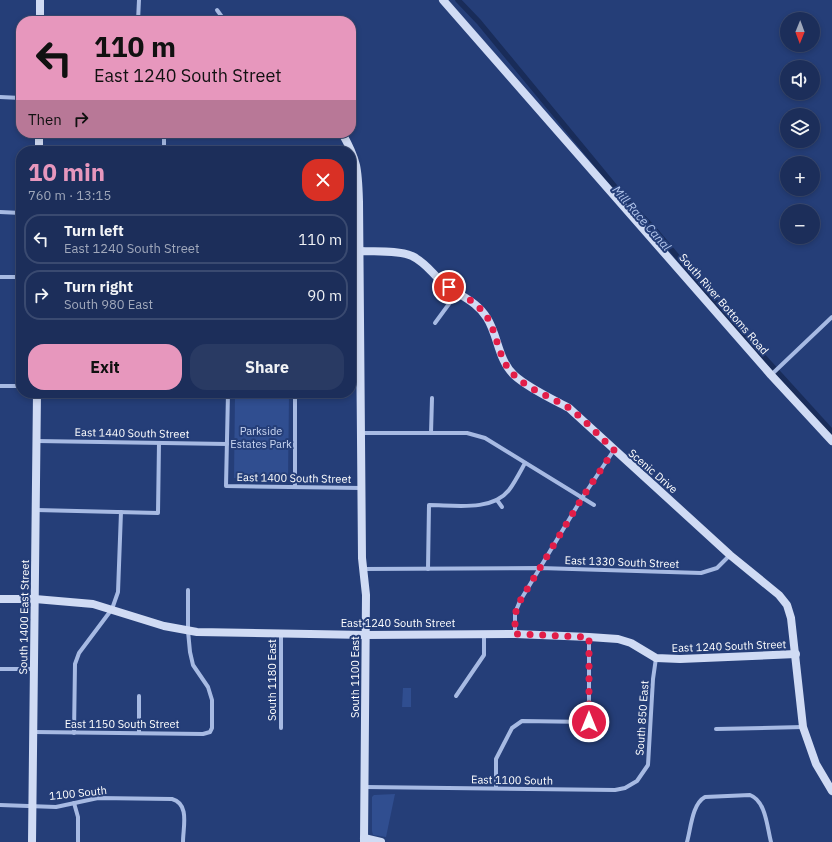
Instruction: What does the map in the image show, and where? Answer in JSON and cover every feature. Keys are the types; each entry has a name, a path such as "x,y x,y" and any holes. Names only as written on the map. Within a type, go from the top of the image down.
{"street":[{"path":"40,0 40,16"},
{"path":"138,16 139,0"},
{"name":"South River Bottoms Road","path":"443,0 832,441"},
{"path":"217,10 221,16"},
{"path":"0,97 16,98"},
{"name":"South 1100 East","path":"356,162 358,168 356,191"},
{"path":"0,212 16,213"},
{"name":"South 1100 East","path":"356,212 360,251 359,316 363,569 366,594 366,787 364,840"},
{"name":"Scenic Drive","path":"360,251 396,253 411,256 423,263 442,282 478,306 487,318 495,335 501,354 514,375 545,396 569,408 730,554 779,595 787,605 791,618 803,726 816,764 832,791"},
{"path":"0,277 16,277"},
{"path":"435,322 457,292"},
{"path":"772,374 832,317"},
{"path":"0,386 16,386"},
{"name":"South 1400 East Street","path":"32,842 37,398"},
{"path":"227,444 228,398"},
{"path":"294,487 295,398"},
{"path":"431,433 432,398"},
{"path":"362,433 467,434 485,438 594,505"},
{"name":"East 1440 South Street","path":"37,441 227,444"},
{"path":"36,510 158,512 159,443"},
{"name":"East 1400 South Street","path":"227,444 226,486 362,488"},
{"path":"515,634 515,614 540,568 582,498 614,450"},
{"path":"428,569 428,506 481,504 497,500 508,491 525,463"},
{"path":"497,500 502,507"},
{"path":"74,733 75,664 79,653 112,609 118,592 120,579 121,512"},
{"name":"East 1330 South Street","path":"363,569 540,568 701,573 717,568 730,554"},
{"path":"188,590 188,631"},
{"name":"East 1240 South Street","path":"0,599 35,599 81,602 112,609 151,623 188,631 366,635 515,634 589,637 618,639 631,643 656,658 680,660 796,654"},
{"name":"East 1150 South Street","path":"34,732 203,734 210,732 212,728 212,700 208,687 193,665 188,631"},
{"name":"South 1180 East","path":"281,728 282,632"},
{"path":"456,696 484,655 484,635"},
{"path":"496,788 496,759 512,728 522,721 589,722 589,637"},
{"name":"South 850 East","path":"640,778 646,769 649,759 653,679 656,658"},
{"path":"0,669 34,669"},
{"path":"139,696 139,733"},
{"path":"716,729 803,726"},
{"name":"East 1100 South","path":"366,787 615,790 629,786 640,778"},
{"path":"687,842 696,806 701,799 705,797 750,796 755,797 761,804 771,842"},
{"name":"1100 South","path":"0,805 56,806 106,798 172,799 180,803 184,810 183,842"},
{"path":"74,803 78,817 78,842"},
{"path":"364,840 381,842"}],"green space":[{"name":"Parkside Estates Park","path":"235,398 289,398 288,479 234,478"},
{"path":"403,688 411,688 411,707 402,707"},
{"path":"395,794 386,837 373,835 372,797 374,795"}],"waterway":[{"name":"Mill Race Canal","path":"458,0 479,22 625,199 654,229 740,331 832,432"}],"route":[{"path":"449,287 468,298 478,306 487,318 495,335 501,354 514,375 545,396 569,408 614,450 582,498 520,601 515,614 515,634 589,637 589,722"}]}
